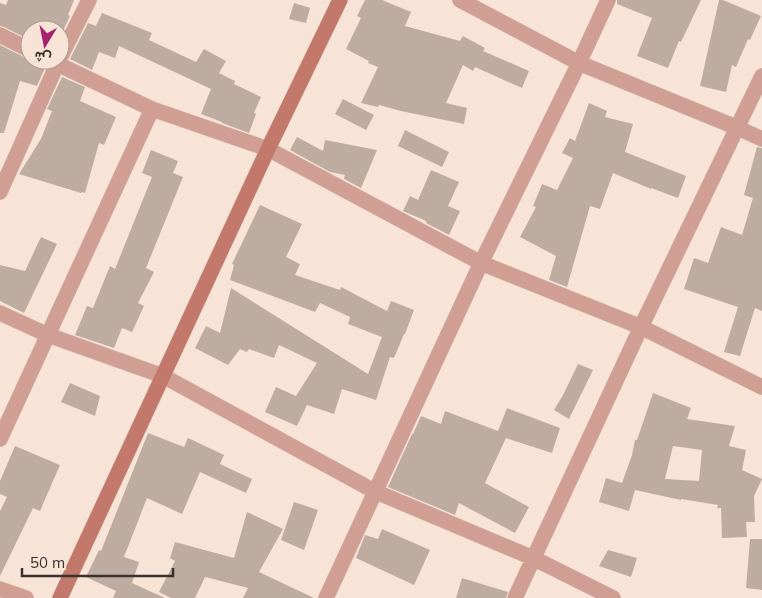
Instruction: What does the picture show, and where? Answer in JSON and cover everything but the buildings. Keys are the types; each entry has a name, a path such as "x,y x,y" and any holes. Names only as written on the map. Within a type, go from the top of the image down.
{"street":[{"path":"70,35 89,0"},
{"path":"60,598 268,149 340,0"},
{"path":"460,0 579,63 762,139"},
{"path":"326,598 481,262 608,0"},
{"path":"0,34 20,45"},
{"path":"70,68 152,109 268,149 481,262 641,328 762,387"},
{"path":"0,192 52,70"},
{"path":"515,598 641,328 762,76"},
{"path":"0,439 152,109"},
{"path":"0,312 48,335 162,376 374,491 533,558 612,598"},
{"path":"0,589 26,598"}]}
